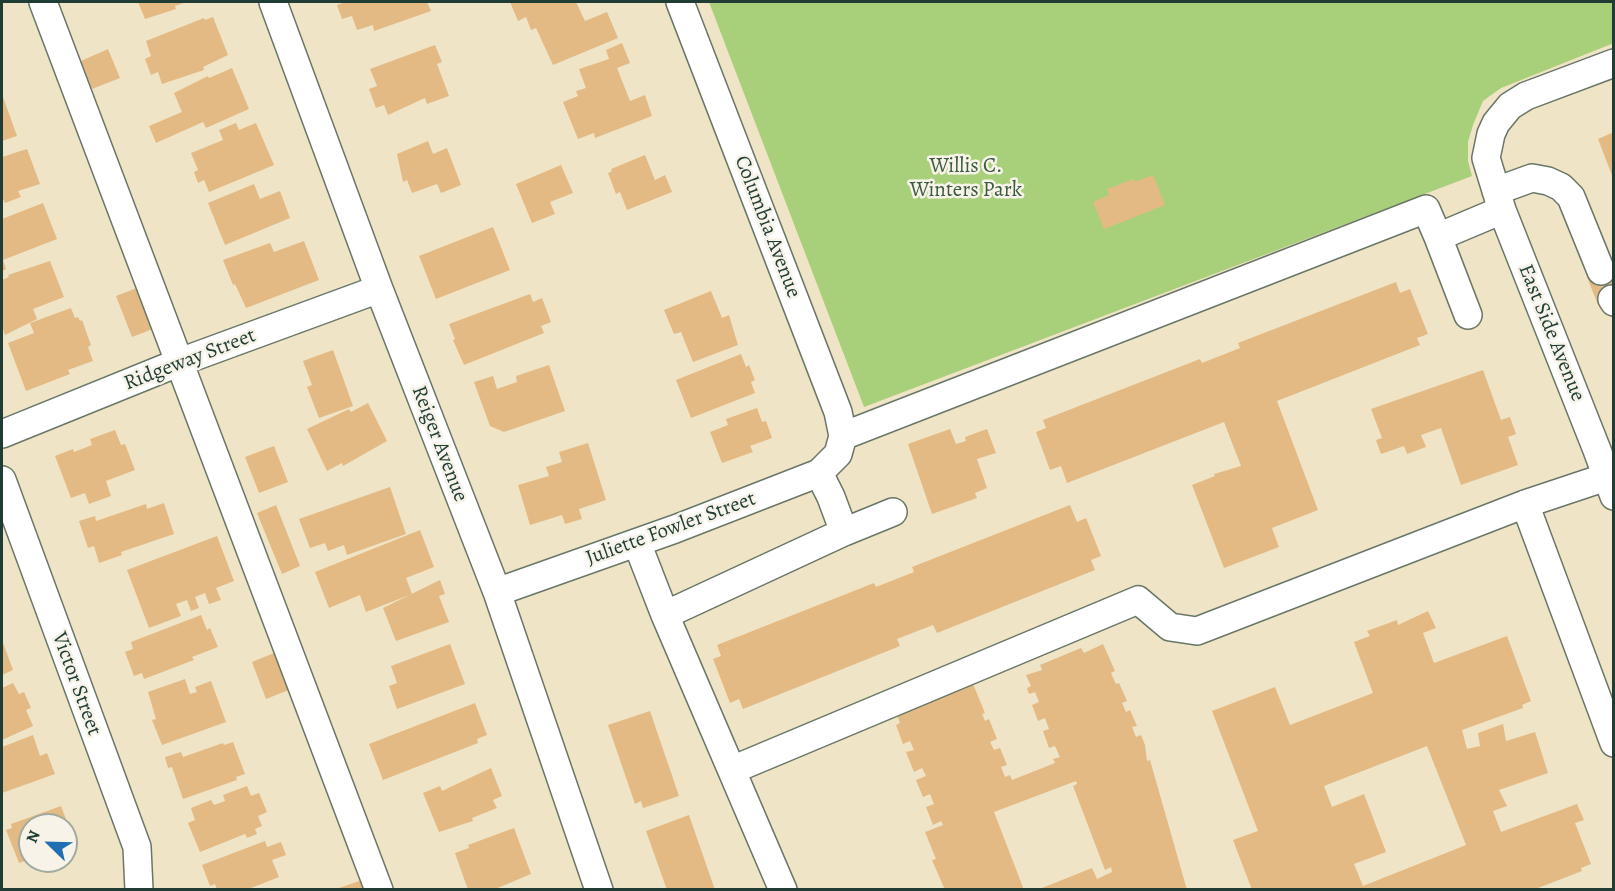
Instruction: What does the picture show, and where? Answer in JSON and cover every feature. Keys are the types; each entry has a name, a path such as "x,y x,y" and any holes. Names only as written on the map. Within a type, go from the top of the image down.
{"street":[{"path":"43,2 379,890"},
{"name":"Reiger Avenue","path":"273,2 379,289 497,592 594,888"},
{"name":"Columbia Avenue","path":"680,2 838,412 840,445"},
{"name":"East Side Avenue","path":"1610,486 1605,447 1496,190 1486,158 1488,140 1496,123 1510,106 1526,96 1614,63"},
{"path":"1438,237 1496,190 1532,178 1548,181 1561,187 1571,197 1601,272"},
{"path":"840,445 1426,209 1468,315"},
{"name":"Ridgeway Street","path":"2,434 180,362 379,289"},
{"name":"Juliette Fowler Street","path":"497,592 637,543 819,474 840,445"},
{"path":"819,474 831,497 844,532"},
{"name":"Victor Street","path":"2,480 137,847 139,890"},
{"path":"732,770 1138,600 1170,627 1197,631 1525,504 1610,486"},
{"path":"1525,504 1614,743"},
{"path":"665,615 844,532 894,513"},
{"path":"637,543 665,615 783,890"}],"green space":[{"name":"Willis C. Winters Park","path":"709,2 1613,2 1614,43 1501,88 1483,101 1468,142 1468,161 1472,176 864,407"}],"building":[{"path":"138,2 187,2 175,6 176,9 145,19"},
{"path":"346,2 427,2 431,11 374,31 373,25 357,30 352,16 342,19 337,5"},
{"path":"510,2 576,2 585,21 607,12 618,38 553,65 536,28 531,30 526,17 518,21"},
{"path":"213,17 228,55 203,67 204,70 162,84 158,72 151,75 145,59 151,56 146,41 204,18 205,20"},
{"path":"622,43 630,63 617,68 630,101 645,95 652,116 595,138 594,133 578,139 563,102 578,96 576,91 586,88 579,69 609,59 606,50"},
{"path":"435,45 442,62 437,64 449,96 427,104 425,98 388,115 384,105 376,108 369,89 377,86 370,69"},
{"path":"108,49 120,78 92,89 81,61"},
{"path":"232,68 249,109 206,128 203,122 156,143 149,126 182,112 174,93 208,76 209,78"},
{"path":"2,94 17,136 2,141"},
{"path":"236,123 239,130 256,123 274,165 209,192 204,180 198,183 194,172 198,170 191,153 223,140 219,130"},
{"path":"1614,132 1614,178 1613,178 1598,139"},
{"path":"428,141 433,154 447,148 461,185 441,193 437,184 412,193 407,180 403,182 397,154"},
{"path":"27,149 40,184 18,191 21,197 5,203 2,197 2,157"},
{"path":"645,155 655,180 665,175 672,192 627,210 620,192 616,194 608,173 612,171 611,169"},
{"path":"561,165 573,193 550,202 555,214 532,223 516,184"},
{"path":"1153,175 1165,205 1104,229 1093,202 1109,195 1107,189"},
{"path":"254,184 260,199 280,191 290,218 225,245 208,203"},
{"path":"43,203 57,239 3,260 6,269 2,271 2,219"},
{"path":"493,227 510,270 436,299 419,256"},
{"path":"304,241 319,280 246,308 223,260 270,243 274,252"},
{"path":"50,261 64,297 33,309 37,319 5,335 2,327 2,280 9,277 8,275"},
{"path":"1614,266 1614,299 1598,305 1587,277"},
{"path":"1396,282 1400,293 1410,289 1428,334 1417,338 1420,345 1277,401 1318,510 1272,528 1279,547 1224,568 1192,485 1215,476 1214,474 1241,466 1224,422 1067,483 1061,466 1050,470 1036,432 1046,428 1043,420 1200,359 1202,363 1240,348 1238,343"},
{"path":"142,286 158,327 132,337 116,296"},
{"path":"711,291 722,318 729,315 738,345 693,362 681,332 674,334 664,310"},
{"path":"530,294 533,302 542,298 551,322 541,326 544,333 464,365 449,324"},
{"path":"71,308 75,318 82,320 91,345 88,347 93,361 68,370 70,374 26,391 8,343 34,333 30,323"},
{"path":"333,350 353,406 319,418 307,387 312,385 303,361"},
{"path":"741,354 746,367 749,365 755,380 751,382 755,393 691,418 676,380"},
{"path":"549,365 565,411 504,432 490,426 474,382 493,376 497,389 517,382 516,376"},
{"path":"1483,370 1501,420 1510,417 1516,434 1508,437 1518,465 1461,485 1441,428 1421,435 1426,447 1407,454 1404,446 1381,454 1376,440 1382,438 1371,409"},
{"path":"368,403 387,441 343,466 342,463 327,471 307,429 349,409 351,412"},
{"path":"757,408 762,422 766,421 772,438 750,446 753,452 722,463 710,432 728,425 726,419"},
{"path":"950,429 956,444 966,441 965,437 987,429 996,453 977,459 987,488 975,493 977,498 932,514 908,444"},
{"path":"115,430 121,445 125,444 135,470 106,481 111,496 89,504 85,493 71,498 55,456 92,445 90,439"},
{"path":"588,443 606,500 579,509 582,519 565,524 562,515 530,525 518,485 549,476 546,467 562,462 559,452"},
{"path":"274,446 288,482 259,493 245,457"},
{"path":"390,487 406,534 347,555 344,545 328,551 325,543 310,548 299,519"},
{"path":"164,503 174,534 121,552 122,555 99,563 94,546 88,548 79,521 95,516 96,521 146,504 147,509"},
{"path":"276,505 300,566 282,574 257,513"},
{"path":"1070,505 1077,522 1086,518 1101,556 1091,560 1095,570 937,633 933,625 897,639 900,646 743,709 739,699 730,703 713,659 721,656 717,645 874,583 876,587 914,572 912,567"},
{"path":"420,530 434,567 406,578 412,594 366,612 360,595 329,608 315,572"},
{"path":"217,536 234,581 216,588 221,600 209,604 205,593 195,597 199,608 191,611 187,600 176,604 181,616 149,628 127,570"},
{"path":"440,580 445,594 439,596 449,622 396,641 383,608"},
{"path":"1428,611 1436,628 1423,633 1434,663 1507,636 1531,701 1522,705 1523,708 1462,730 1467,749 1480,746 1478,733 1503,724 1506,741 1535,732 1548,773 1499,790 1507,806 1493,811 1501,832 1577,804 1584,820 1575,823 1591,864 1581,868 1582,871 1533,890 1252,890 1233,840 1258,831 1212,711 1275,687 1290,725 1373,693 1354,642 1370,636 1367,631 1397,620 1398,625","holes":["1427,746 1466,845 1363,886 1354,864 1386,852 1364,794 1332,807 1324,786"]},
{"path":"201,615 207,630 210,628 218,647 192,657 194,660 144,679 142,673 134,676 125,652 133,649 131,642"},
{"path":"2,640 13,670 2,675"},
{"path":"450,644 465,684 397,709 389,686 397,683 391,666"},
{"path":"1103,644 1115,671 1111,673 1116,684 1119,683 1127,701 1122,703 1126,712 1130,710 1137,726 1132,727 1136,737 1141,735 1145,745 1147,761 1150,760 1187,890 1037,890 1092,868 1097,879 1112,872 1111,867 1105,870 1073,786 1077,784 1076,781 994,812 1024,890 945,890 932,860 936,859 925,832 943,825 941,821 933,825 926,807 934,804 930,794 923,797 916,780 926,776 922,768 914,772 906,752 914,750 910,741 903,744 896,725 900,723 896,712 973,684 985,713 982,714 985,721 989,719 997,739 990,742 994,750 1000,748 1007,765 1001,767 1005,777 1010,775 1012,780 1055,763 1053,759 1060,757 1055,746 1049,748 1043,731 1049,729 1045,718 1038,721 1032,705 1039,702 1035,692 1029,694 1027,688 1031,686 1026,675 1042,670 1040,665 1081,648 1084,653"},
{"path":"279,651 294,688 266,699 252,662"},
{"path":"185,679 190,694 197,692 195,687 211,681 226,722 162,745 152,720 156,719 148,692"},
{"path":"13,683 19,694 24,692 31,708 26,710 33,726 2,740 2,688"},
{"path":"475,703 487,735 477,739 478,743 383,780 369,744"},
{"path":"650,711 679,796 643,808 641,801 635,804 608,725"},
{"path":"33,735 40,756 47,753 55,774 2,793 2,747"},
{"path":"233,742 245,774 236,777 237,780 183,799 172,767 168,768 165,757 181,752 183,757 223,743 224,745"},
{"path":"491,768 502,796 493,800 497,808 472,818 473,821 439,832 423,793 440,786 442,791"},
{"path":"247,786 251,796 259,793 267,812 258,816 262,826 255,829 257,834 247,838 245,834 200,852 188,823 195,820 191,808 211,800 214,805 225,801 223,795"},
{"path":"61,806 64,813 42,813"},
{"path":"689,815 715,890 667,890 646,831"},
{"path":"18,821 18,860 6,830 12,828 11,824"},
{"path":"514,828 531,874 493,890 468,890 455,853 469,848 468,845"},
{"path":"265,841 267,847 281,842 286,855 272,860 279,877 246,890 217,890 215,884 210,886 202,865"},
{"path":"365,879 369,890 336,890 336,889"}]}
